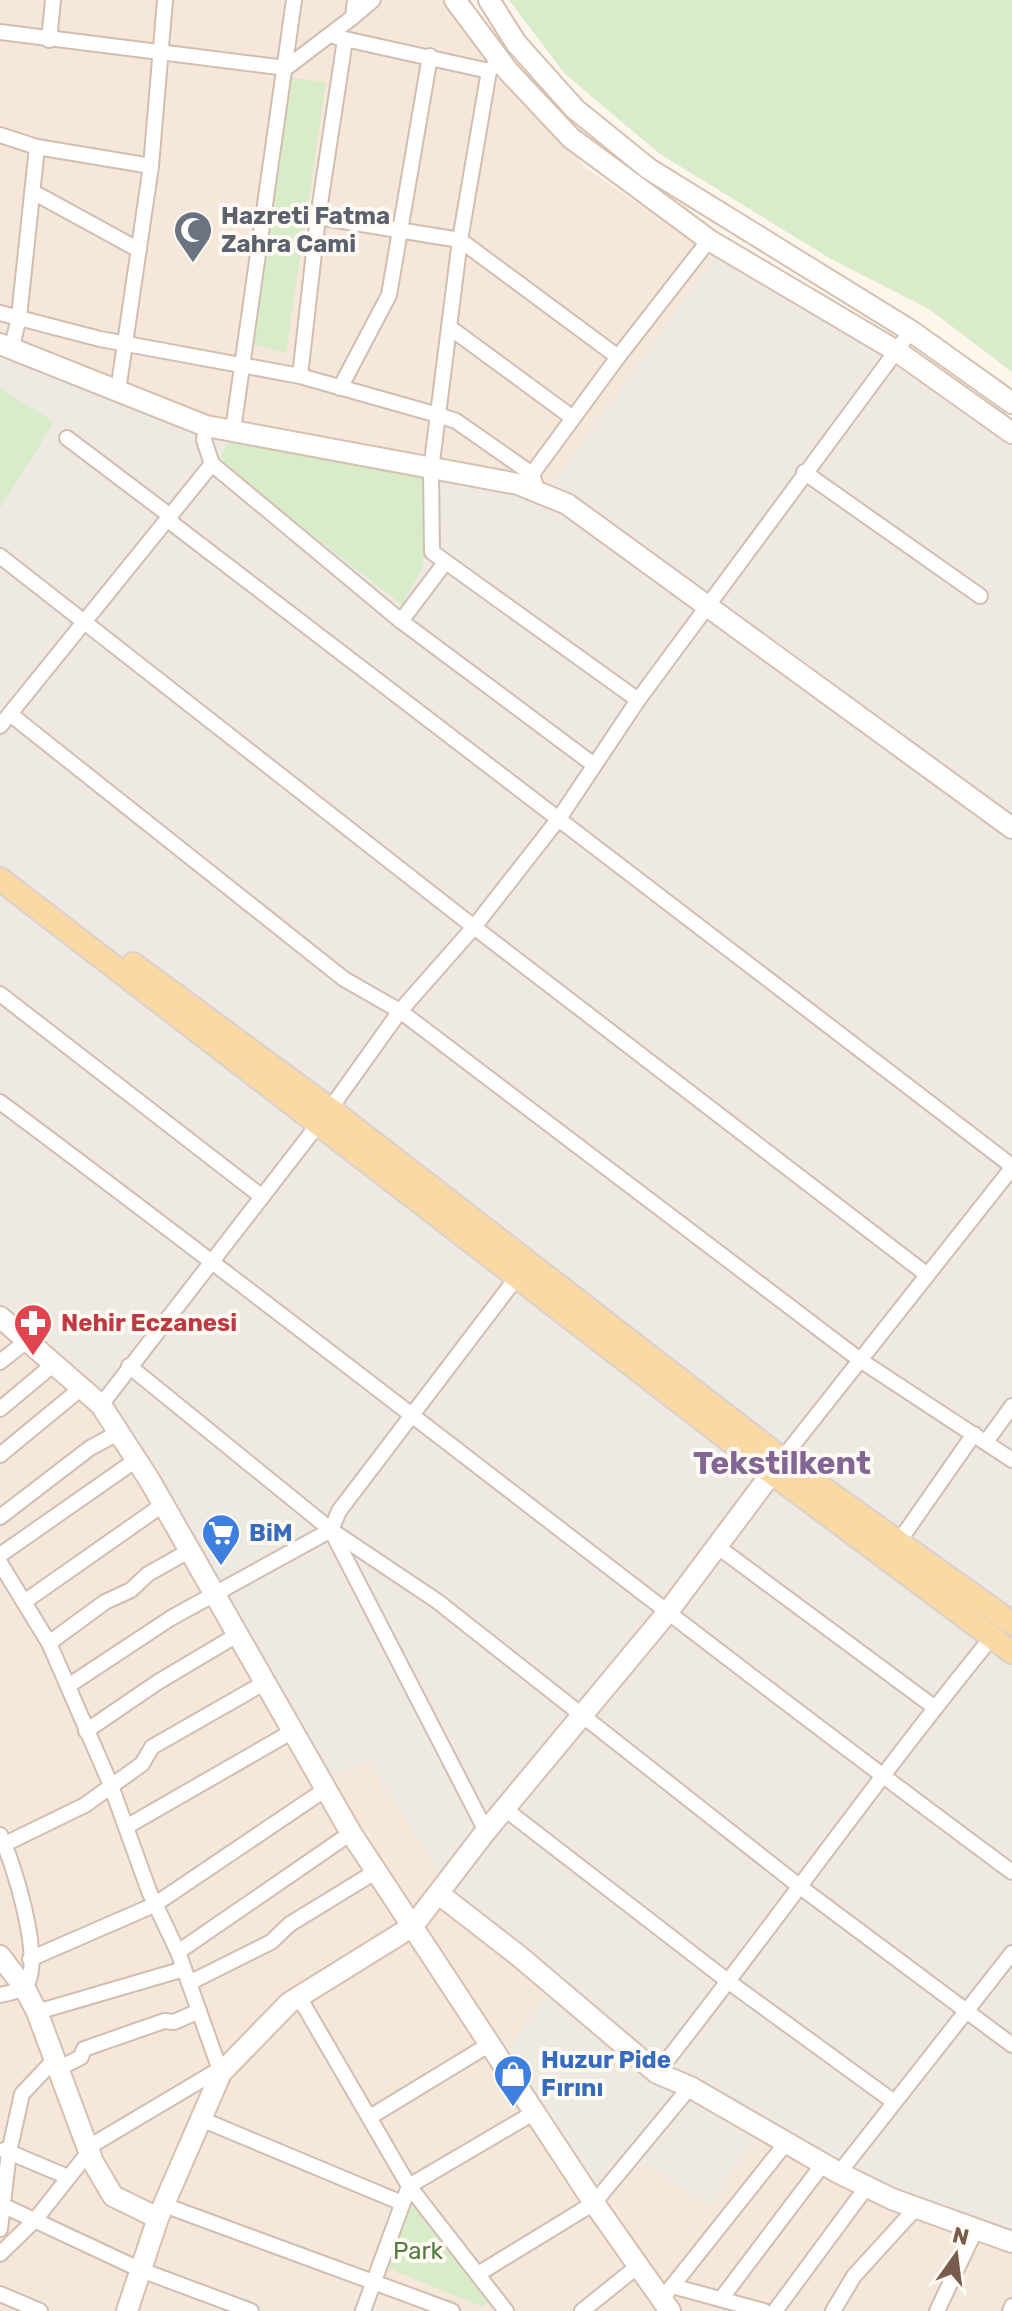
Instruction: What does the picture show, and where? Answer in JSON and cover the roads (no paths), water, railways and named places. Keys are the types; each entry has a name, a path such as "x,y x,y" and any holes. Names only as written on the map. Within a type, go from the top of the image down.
{"main road":[{"path":"2,879 324,1117 777,1466 1012,1652"},
{"path":"324,1117 517,1277 777,1466 900,1540 1012,1623"}],"street":[{"path":"49,40 53,0"},
{"path":"118,391 151,166 158,51 165,0"},
{"path":"233,430 294,0"},
{"path":"353,17 355,0"},
{"path":"0,32 286,68 373,0"},
{"path":"455,0 494,65 571,138 709,240 898,352 1012,433"},
{"path":"489,0 516,43 575,109 649,169 911,331 1012,403"},
{"path":"328,35 430,56 494,65"},
{"path":"300,376 318,217 345,40"},
{"path":"340,388 384,308 401,229 430,56"},
{"path":"494,65 460,240 431,470 432,552 444,564 476,583 638,700"},
{"path":"0,135 37,147 151,166"},
{"path":"37,147 19,317 6,345 206,426 431,470 534,482"},
{"path":"33,192 139,250"},
{"path":"318,217 460,240 618,357"},
{"path":"534,482 573,418 709,240"},
{"path":"0,313 100,339 242,368 300,376 456,421 534,482 711,606 1012,828"},
{"path":"449,327 573,418"},
{"path":"101,1405 324,1117 400,1011 474,927 560,817 638,700 711,606 804,472 911,331"},
{"path":"206,426 204,440 212,464 401,621 594,765"},
{"path":"0,2254 35,2220 88,2150 220,2071 299,1997 413,1926 486,1831 667,1613 777,1466 1012,1167 560,817 173,524 169,515 67,438"},
{"path":"212,464 5,720 344,979 400,1011 860,1360 1012,1460"},
{"path":"804,472 980,596"},
{"path":"0,556 474,927 926,1274"},
{"path":"401,621 444,564"},
{"path":"0,994 261,1196"},
{"path":"0,1102 212,1260 410,1417 881,1776 1012,1872"},
{"path":"68,1686 171,1618 331,1530 339,1511 517,1277"},
{"path":"0,1317 79,1390 101,1405 375,1872 594,2203 667,2303"},
{"path":"0,1362 28,1340"},
{"path":"0,1409 54,1364"},
{"path":"129,1366 331,1530 437,1601 799,1886 1012,2045"},
{"path":"0,1455 79,1390"},
{"path":"900,1540 980,1438 1012,1406"},
{"path":"0,1517 90,1448 118,1433"},
{"path":"0,1555 136,1460"},
{"path":"24,1602 161,1506"},
{"path":"331,1530 486,1831"},
{"path":"718,1547 934,1707"},
{"path":"49,1643 105,1602 131,1590 148,1574 189,1551"},
{"path":"0,1563 49,1643 68,1686 110,1783 154,1905 178,1952 220,2071 161,2211 127,2311"},
{"path":"86,1731 158,1682 237,1635"},
{"path":"657,2073 729,1982 934,1707 992,1637"},
{"path":"0,1995 24,1987 29,1982 30,1959 22,1891 2,1840 85,1805 110,1783 142,1764 152,1747 264,1683"},
{"path":"126,1827 293,1731"},
{"path":"30,1959 154,1905 326,1789"},
{"path":"505,1809 729,1982 894,2102"},
{"path":"178,1952 351,1833"},
{"path":"37,2012 187,1976 271,1942 290,1924 375,1872"},
{"path":"439,1894 519,1956 657,2073 690,2087 831,2169 915,2209 1012,2242"},
{"path":"721,2299 831,2169 894,2102 1012,1953"},
{"path":"0,1956 24,1987 37,2012 88,2150 113,2196 373,2281 452,2311"},
{"path":"299,1997 409,2186 506,2311"},
{"path":"0,2229 4,2150 22,2094 56,2064 81,2057 84,2049 164,2021 174,2022 199,2011"},
{"path":"370,2117 490,2044"},
{"path":"478,2274 594,2203 690,2087"},
{"path":"363,2311 409,2186 535,2112"},
{"path":"201,2119 402,2203"},
{"path":"667,2303 786,2143"},
{"path":"4,2150 68,2177"},
{"path":"775,2311 868,2185"},
{"path":"1,2204 141,2270 251,2311"},
{"path":"833,2311 854,2276 915,2209"},
{"path":"937,2311 975,2231"},
{"path":"582,2311 638,2266"},
{"path":"0,2294 29,2310"},
{"path":"667,2303 721,2299 764,2311"}],"place":[{"name":"Hazreti Fatma Zahra Cami","path":"193,264"},
{"name":"Nehir Eczanesi","path":"33,1357"},
{"name":"BiM","path":"221,1567"},
{"name":"Huzur Pide Fırını","path":"513,2108"}],"district":[{"name":"Tekstilkent","path":"782,1463"}],"park label":[{"name":"Park","path":"418,2251"}]}
